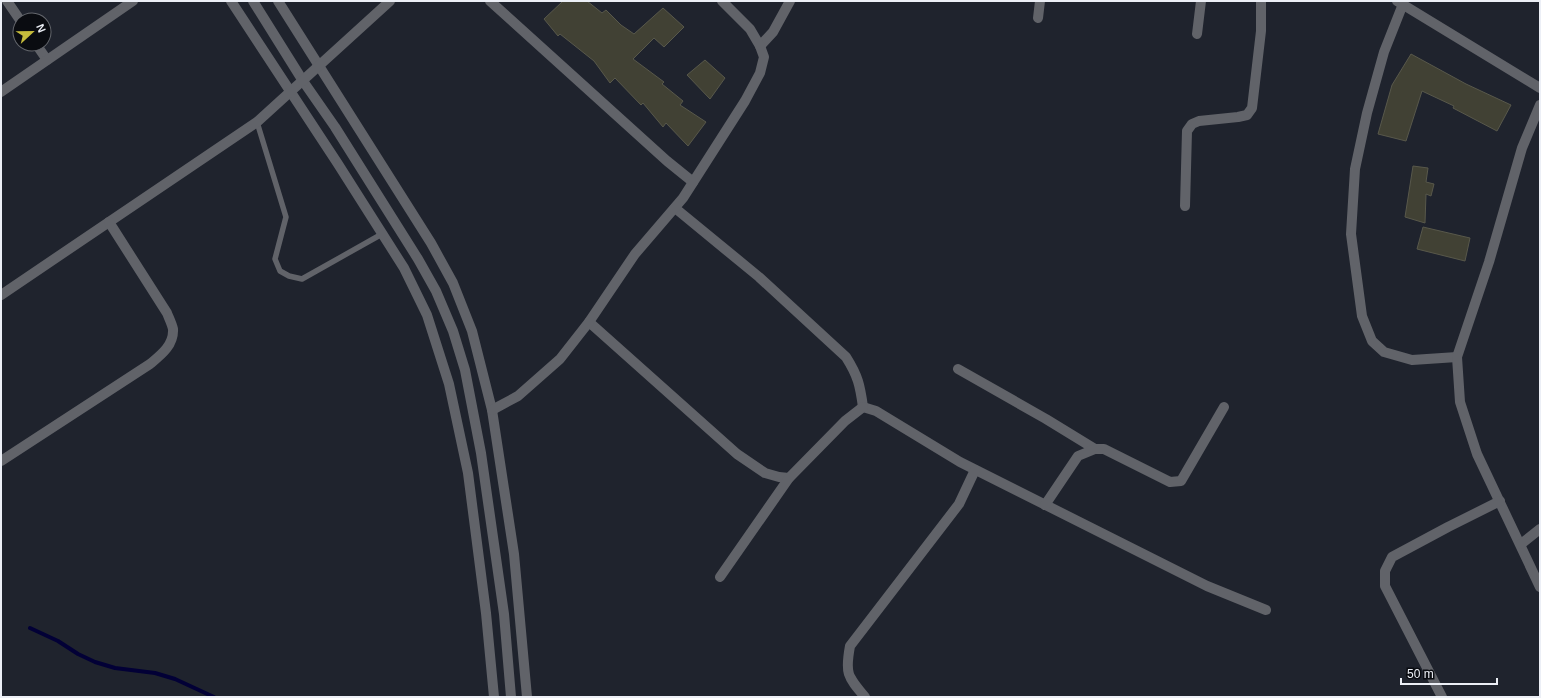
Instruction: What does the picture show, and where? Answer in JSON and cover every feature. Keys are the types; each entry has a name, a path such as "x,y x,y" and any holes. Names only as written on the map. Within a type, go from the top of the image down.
{"street":[{"path":"7,1 15,12"},
{"path":"1,92 132,1"},
{"path":"231,1 404,268 427,315 450,384 468,473 486,613 494,697"},
{"path":"253,1 418,258 436,291 453,332 465,370 481,453 504,614 511,697"},
{"path":"278,1 431,243 454,283 472,332 492,410 514,554 527,697"},
{"path":"1,295 257,122 390,1"},
{"path":"490,1 661,156 693,182"},
{"path":"492,410 518,396 555,364 589,322 635,254 675,208 745,101 760,73 764,57 760,46 750,29 722,1"},
{"path":"760,46 773,32 790,1"},
{"path":"1038,18 1040,1"},
{"path":"1197,34 1201,1"},
{"path":"1185,206 1187,131 1192,124 1199,121 1247,115 1252,108 1261,31 1261,1"},
{"path":"1457,357 1412,360 1384,352 1372,341 1362,316 1351,234 1355,169 1367,113 1384,52 1400,3 1540,88"},
{"path":"42,52 47,60"},
{"path":"1540,105 1522,148 1489,262 1457,357 1460,402 1477,454 1521,544 1540,587"},
{"path":"675,208 759,277 846,357 856,373 861,391 863,407"},
{"path":"1,462 150,364 165,351 171,340 173,329 167,313 109,222"},
{"path":"589,322 737,454 765,473 789,478"},
{"path":"958,369 1095,449"},
{"path":"863,407 876,411 975,470 1207,586 1266,610"},
{"path":"720,577 789,478 845,421 863,407"},
{"path":"1045,505 1078,456 1095,449 1104,448 1170,482 1180,480 1224,407"},
{"path":"865,697 847,672 847,660 850,646 959,504 975,470"},
{"path":"1442,697 1385,586 1385,571 1392,557 1448,527 1500,502"},
{"path":"1521,544 1540,529"}],"lane":[{"path":"257,122 286,218 275,259 280,271 289,276 302,279 382,234"}],"building":[{"path":"563,1 587,1 602,13 606,10 621,25 634,34 663,8 684,27 664,47 654,38 633,59 664,82 662,84 683,101 680,105 706,122 688,146 666,123 663,127 643,103 641,105 615,78 610,83 594,61 560,34 558,36 544,19"},
{"path":"1411,54 1466,84 1511,105 1497,131 1453,108 1454,106 1422,91 1406,141 1378,134 1392,85"},
{"path":"705,60 725,78 710,99 687,75"},
{"path":"1413,166 1428,168 1426,182 1434,184 1431,196 1426,194 1425,223 1405,217"},
{"path":"1423,227 1470,238 1465,261 1417,249"}],"waterway":[{"path":"30,628 58,641 78,654 95,662 115,668 155,673 175,679 214,697"}]}
